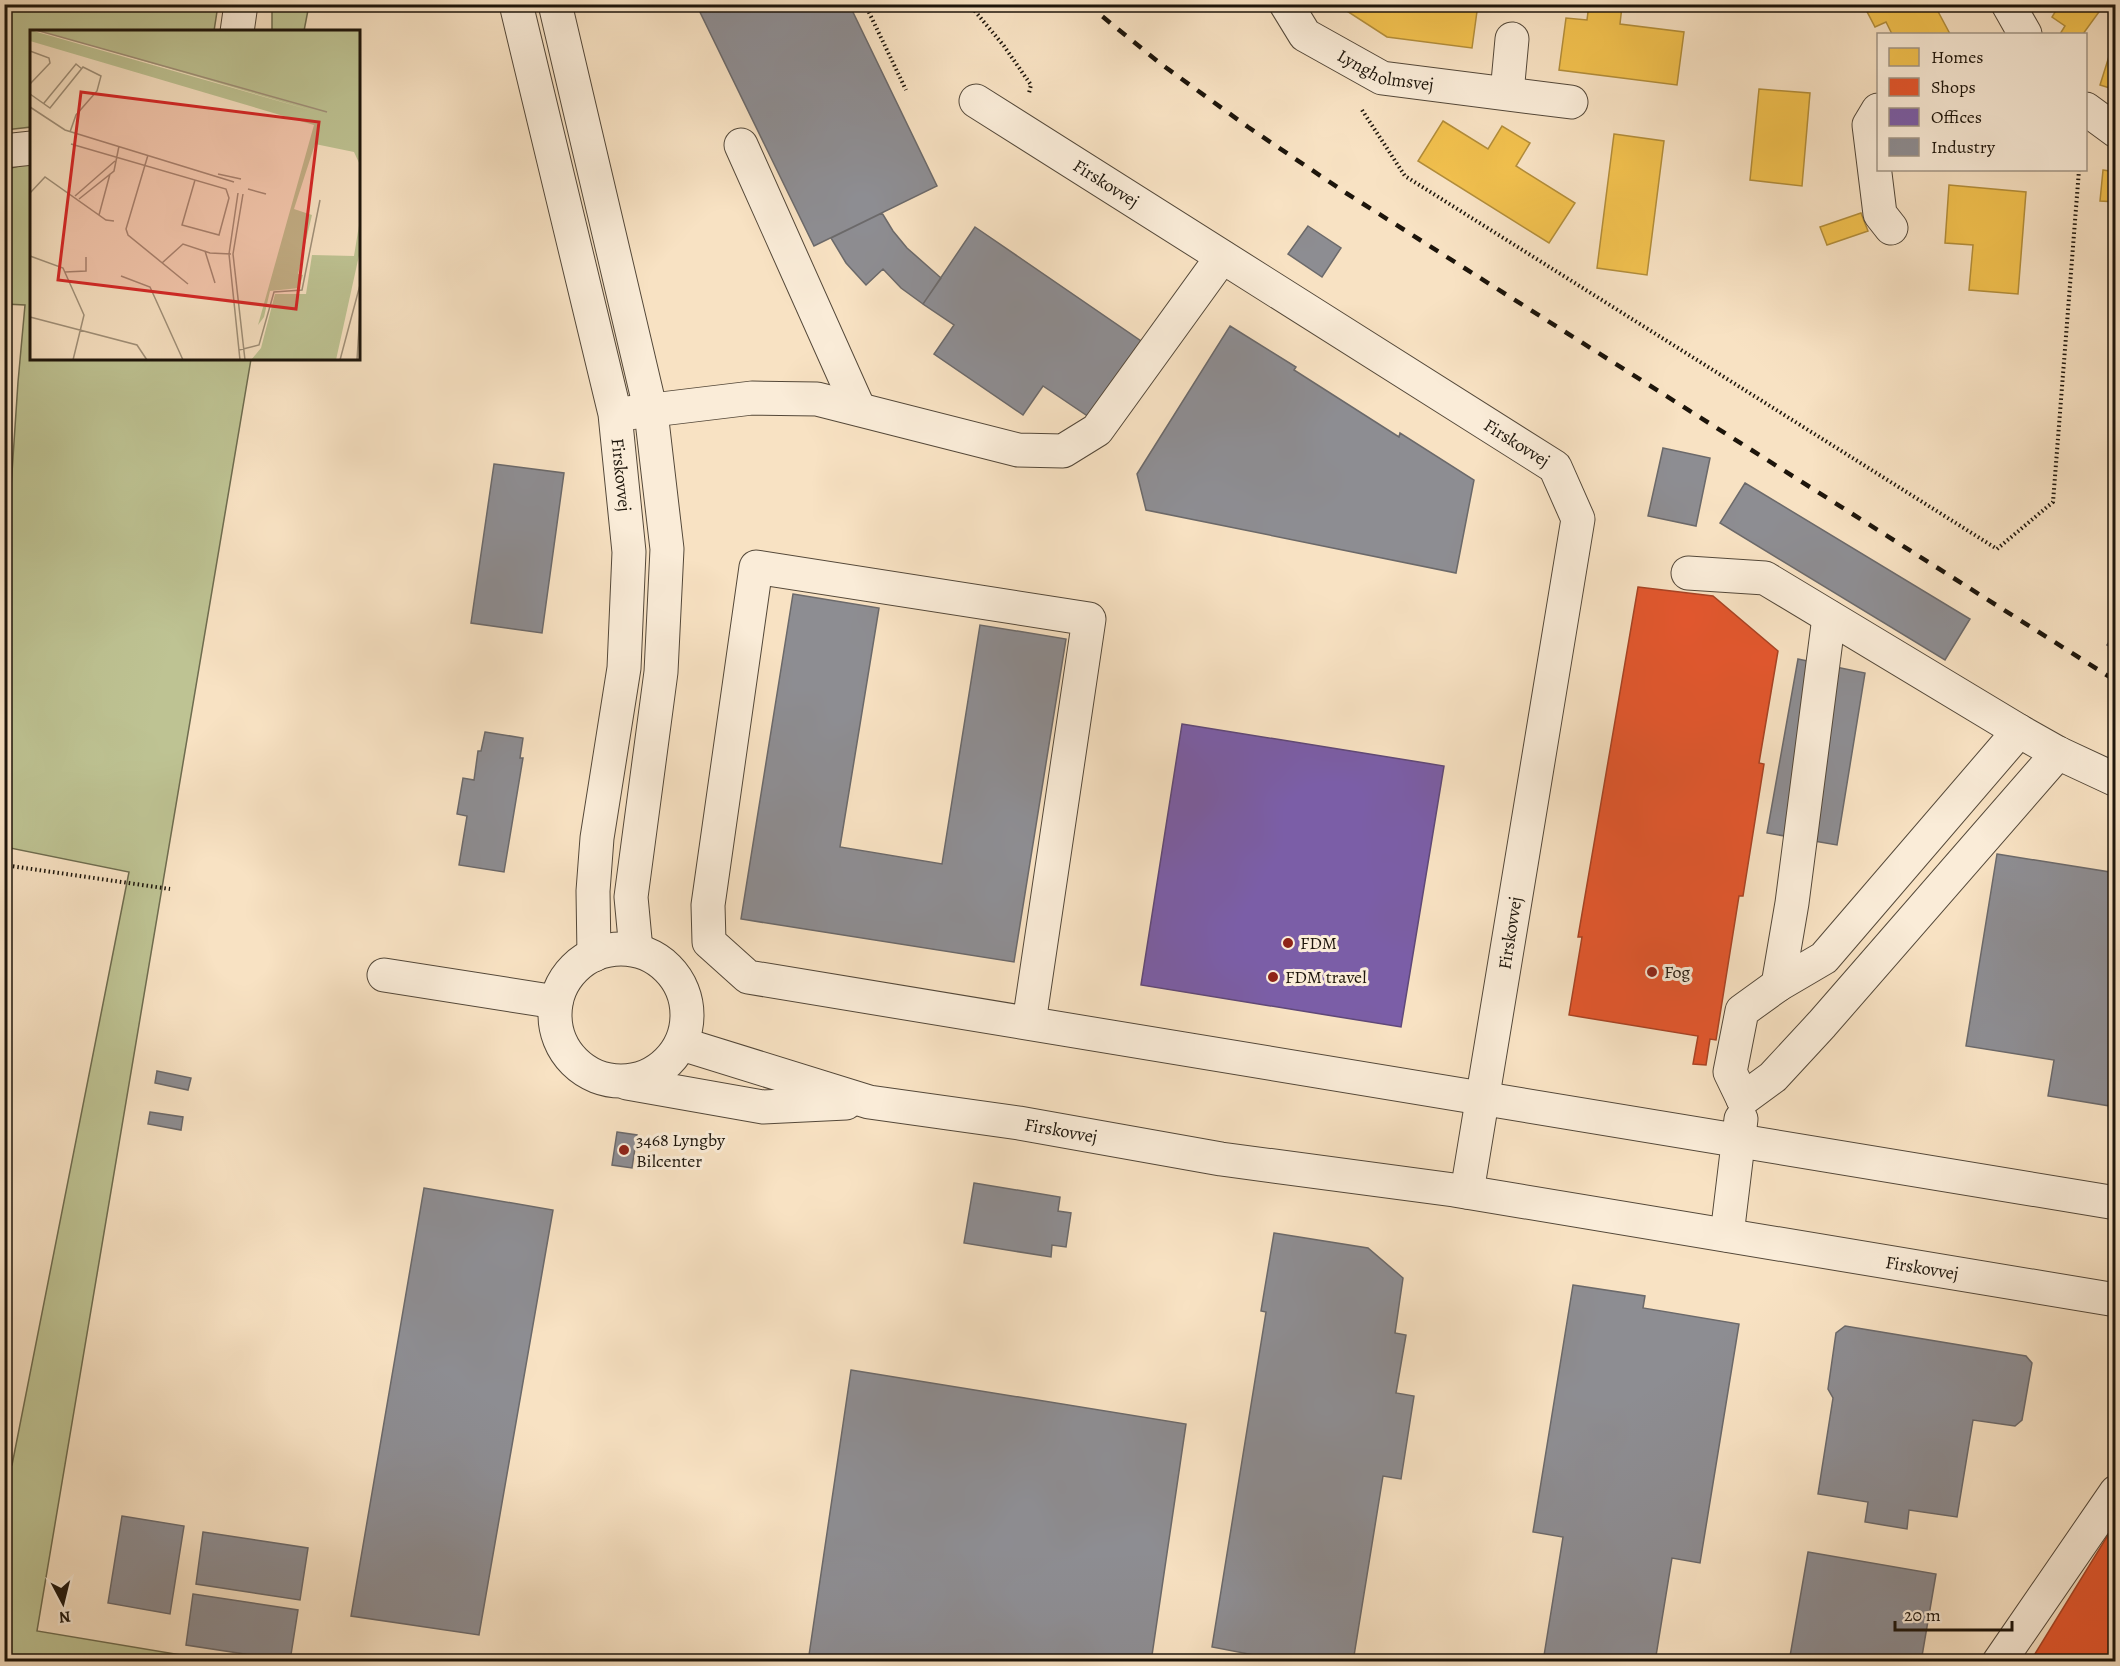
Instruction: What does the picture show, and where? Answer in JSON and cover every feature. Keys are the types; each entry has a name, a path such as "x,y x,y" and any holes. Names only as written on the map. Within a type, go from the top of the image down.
{"street":[{"path":"237,30 242,4"},
{"name":"Firskovvej","path":"516,4 615,414 629,552 624,668 597,837 593,891 594,955"},
{"name":"Firskovvej","path":"555,4 651,412 667,549 661,672 631,897 636,950"},
{"name":"Lyngholmsvej","path":"1286,4 1305,35 1382,78 1571,102"},
{"path":"2007,4 2024,33"},
{"path":"1507,93 1512,39"},
{"name":"Firskovvej","path":"976,101 1555,467 1578,519 1467,1192"},
{"path":"2087,110 2115,131"},
{"path":"1877,112 1869,125 1880,214 1891,228"},
{"path":"741,145 859,409"},
{"path":"4,151 30,148"},
{"path":"615,414 651,412 752,398 817,399 1018,450 1064,451 1097,430 1222,257"},
{"path":"1029,1023 1089,618 756,567 708,905 709,942 748,977 2115,1203"},
{"path":"1688,573 1765,578 2019,731 2058,753 2115,780"},
{"path":"1778,986 1792,903 1829,617"},
{"path":"1727,1235 1743,1099 1731,1072 1742,1011 1824,958 2019,731"},
{"path":"1743,1099 1773,1077 1822,1024 2058,753"},
{"path":"621,949 636,950 654,957 670,969 681,986 687,1005 687,1025 682,1044 670,1060 655,1072 637,1080 617,1082 586,1072 564,1049 555,1018 556,1002 563,982 576,966 594,955 621,949"},
{"path":"384,975 556,1002"},
{"name":"Firskovvej","path":"682,1044 869,1102 1019,1123 1221,1159 1467,1192 2115,1300"},
{"name":"Firskovvej","path":"617,1082 763,1107 869,1102"},
{"path":"1999,1662 2115,1492"}],"path":[{"path":"865,4 906,90"},
{"path":"969,4 1004,46"},
{"path":"1360,106 1405,176 1997,549 2053,502 2079,171"},
{"path":"4,865 170,889"}],"green space":[{"path":"5,4 218,4 214,30 30,30 30,127 5,130"},
{"path":"272,5 309,5 304,30 272,30"},
{"path":"30,163 30,360 251,360 37,1631 217,1661 5,1661 4,1465 12,1465 129,872 5,847 5,578 25,305 5,304 4,173 7,169"}],"building: Homes":[{"path":"1336,4 1478,4 1472,48 1387,37"},
{"path":"1589,4 1622,6 1620,24 1684,32 1677,85 1559,70 1566,18 1587,20"},
{"path":"1863,4 1934,4 1949,33 1892,33 1886,22 1875,27"},
{"path":"2060,4 2089,4 2099,12 2084,33 2061,33 2065,26 2052,17"},
{"path":"2116,34 2116,90 2100,85"},
{"path":"1759,89 1810,93 1802,186 1750,180"},
{"path":"1443,121 1488,149 1502,126 1530,143 1516,166 1575,203 1549,243 1418,161"},
{"path":"1614,134 1664,141 1647,275 1597,268"},
{"path":"2103,170 2116,172 2116,202 2100,201"},
{"path":"1949,185 2026,192 2018,294 1969,290 1973,245 1945,243"},
{"path":"1861,213 1868,231 1827,245 1820,227"}],"building: Shops":[{"path":"1638,587 1713,596 1778,651 1759,763 1764,764 1743,896 1739,896 1716,1040 1710,1039 1706,1065 1693,1064 1698,1036 1569,1015 1582,937 1578,937"},
{"path":"2116,1522 2116,1662 2030,1662"}],"building: Offices":[{"path":"1182,724 1444,766 1401,1027 1141,985"}],"building: Industry":[{"path":"696,4 849,4 937,186 814,246"},
{"path":"882,213 907,248 941,278 923,304 901,288 883,269 866,285 846,263 831,238"},
{"path":"1308,226 1341,248 1322,277 1288,254"},
{"path":"975,227 1141,341 1089,417 1043,386 1023,415 934,354 954,325 923,304"},
{"path":"1230,326 1296,367 1294,370 1399,437 1400,433 1474,480 1456,573 1146,510 1137,474"},
{"path":"1663,448 1710,458 1696,526 1648,516"},
{"path":"494,464 564,473 542,633 471,623"},
{"path":"1745,483 1970,619 1945,660 1720,523"},
{"path":"793,594 879,608 840,847 942,864 980,625 1066,639 1014,962 741,919"},
{"path":"2116,631 2116,650 2107,645"},
{"path":"1798,659 1865,673 1837,845 1767,833"},
{"path":"485,732 523,738 520,758 523,758 504,872 459,865 467,816 457,814 463,778 474,780 478,751 481,751"},
{"path":"1997,854 2116,873 2116,1107 2048,1096 2054,1060 1966,1046"},
{"path":"157,1071 191,1078 188,1090 155,1083"},
{"path":"150,1112 183,1117 181,1130 148,1124"},
{"name":"3468 Lyngby Bilcenter","path":"617,1132 637,1135 632,1168 612,1165"},
{"path":"974,1183 1060,1197 1058,1211 1071,1213 1066,1247 1052,1245 1051,1257 964,1243"},
{"path":"424,1188 553,1210 479,1635 351,1616"},
{"path":"1274,1233 1368,1248 1403,1278 1395,1333 1406,1335 1396,1393 1414,1396 1401,1479 1383,1476 1353,1662 1252,1662 1254,1655 1212,1647 1266,1312 1261,1311"},
{"path":"1573,1285 1645,1296 1643,1308 1739,1324 1700,1563 1672,1558 1655,1662 1543,1662 1563,1537 1533,1532"},
{"path":"1845,1326 2026,1356 2032,1363 2022,1420 2015,1426 1973,1420 1957,1517 1909,1510 1907,1529 1865,1522 1868,1502 1818,1494 1833,1398 1828,1389 1836,1333"},
{"path":"851,1370 1186,1424 1151,1662 808,1662"},
{"path":"122,1516 184,1526 170,1614 108,1603"},
{"path":"203,1532 308,1548 300,1600 196,1584"},
{"path":"1808,1552 1936,1574 1921,1662 1789,1662"},
{"path":"193,1594 298,1610 290,1661 186,1645"}],"railway":[{"path":"1087,4 1161,64 1248,127 1346,193 2116,681"}],"place":[{"name":"FDM","path":"1288,943"},
{"name":"Fog","path":"1652,972"},
{"name":"FDM travel","path":"1273,977"},
{"name":"3468 Lyngby Bilcenter","path":"624,1150"}]}
